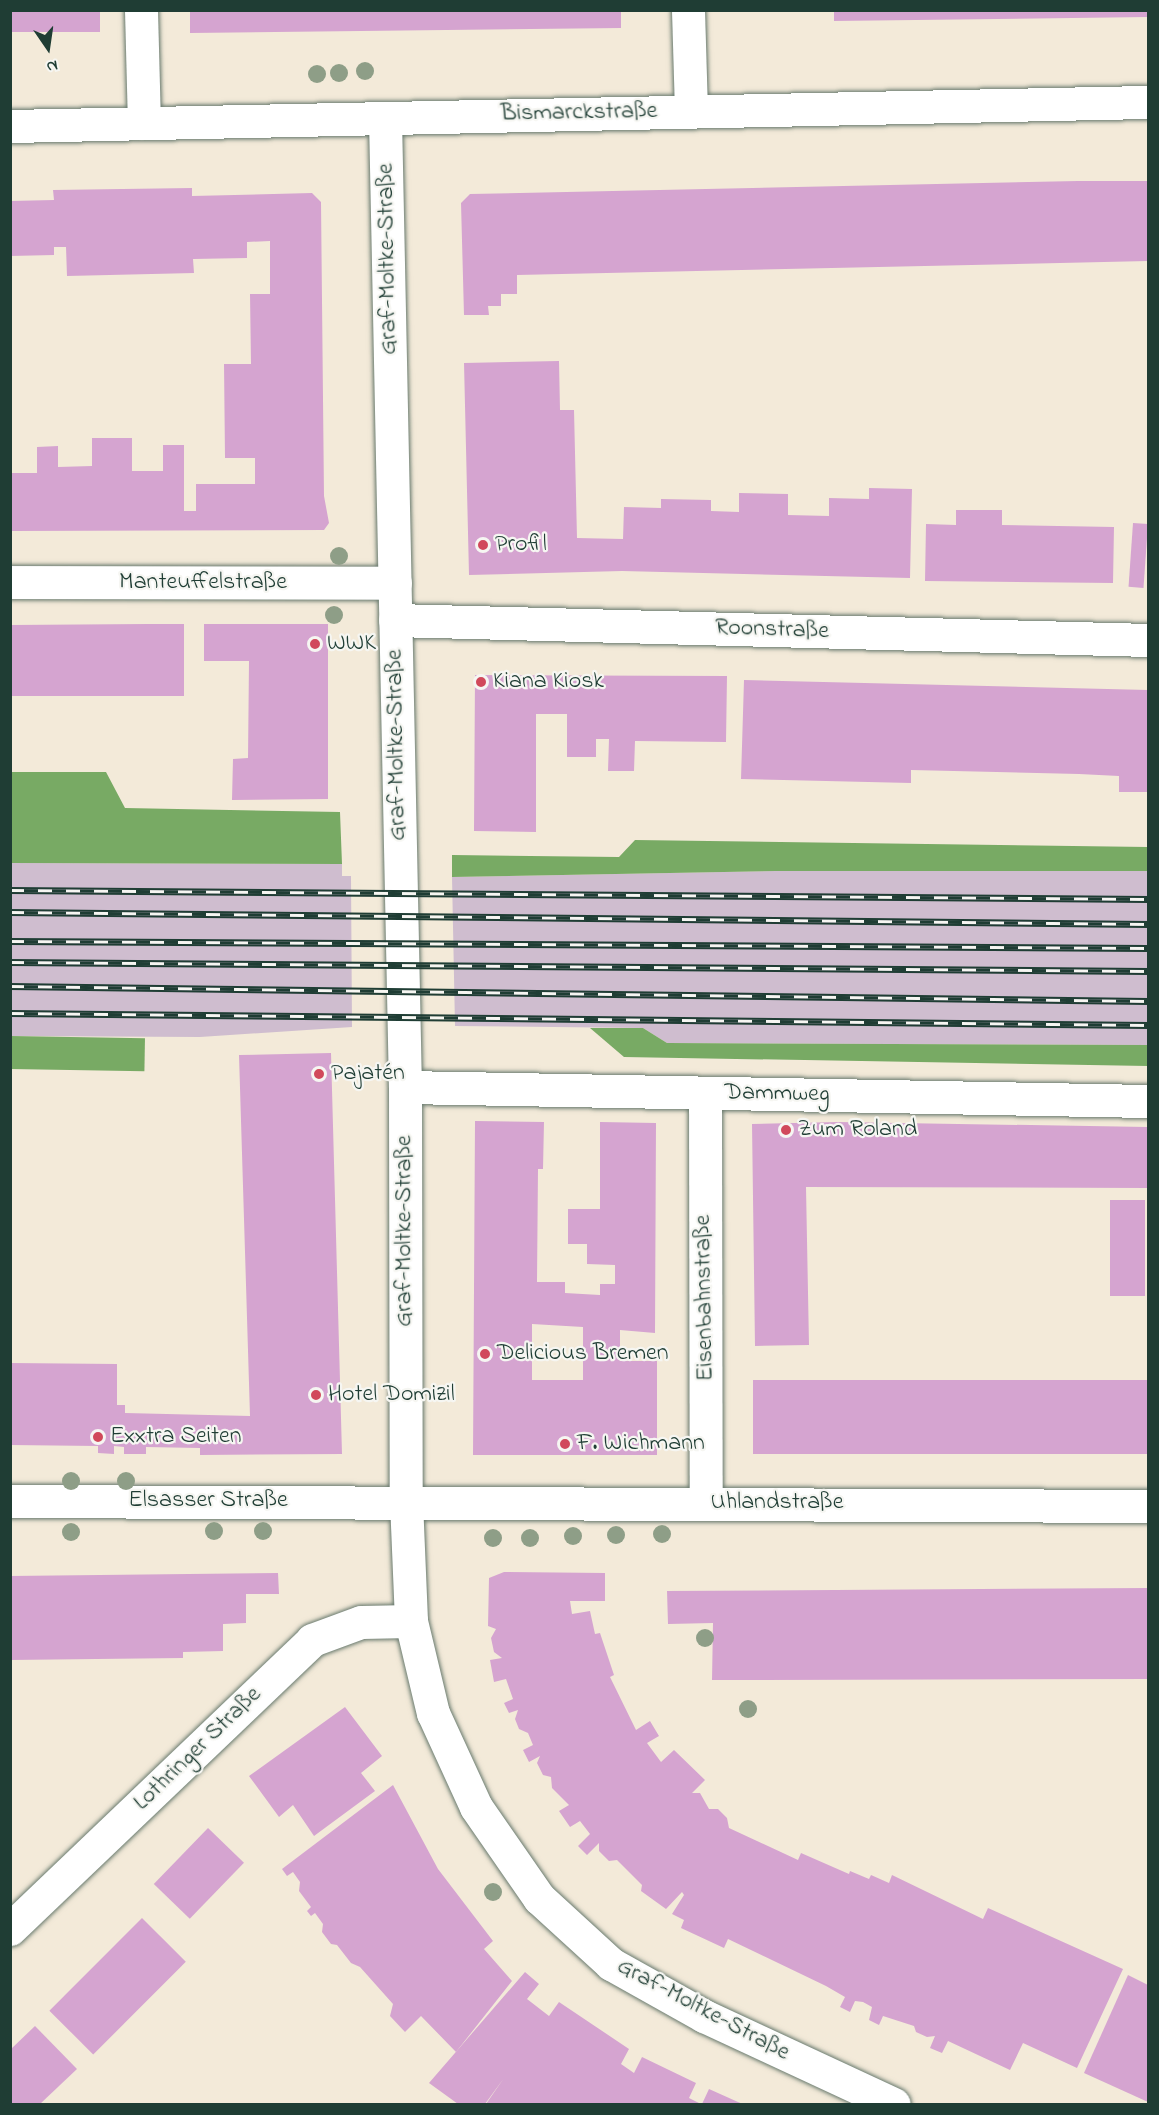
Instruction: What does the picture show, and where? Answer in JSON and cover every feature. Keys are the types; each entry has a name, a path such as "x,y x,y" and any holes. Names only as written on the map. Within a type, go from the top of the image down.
{"street":[{"path":"141,10 144,123"},
{"path":"688,10 691,111"},
{"name":"Bismarckstraße","path":"10,126 1149,102"},
{"name":"Graf-Moltke-Straße","path":"385,118 405,1087 406,1501 411,1621 433,1713 476,1807 539,1898 611,1964 704,2016 894,2104"},
{"name":"Manteuffelstraße","path":"10,582 395,583"},
{"name":"Roonstraße","path":"395,620 1149,640"},
{"name":"Dammweg","path":"405,1087 1149,1101"},
{"name":"Eisenbahnstraße","path":"705,1093 706,1503"},
{"name":"Elsasser Straße","path":"10,1501 406,1501"},
{"name":"Uhlandstraße","path":"406,1501 1149,1506"},
{"name":"Lothringer Straße","path":"10,1929 312,1640 361,1622 411,1621"}],"shaded area":[{"path":"11,863 342,864 342,876 351,876 352,1027 200,1037 11,1036"},
{"path":"776,871 1148,871 1148,1045 667,1043 643,1028 455,1026 452,877"}],"green space":[{"path":"11,772 106,772 125,808 340,812 342,864 11,863"},
{"path":"635,840 1148,847 1148,871 776,871 452,877 452,855 619,857"},
{"path":"590,1028 643,1028 667,1043 1148,1045 1148,1066 624,1057"},
{"path":"11,1036 145,1038 144,1071 10,1069"}],"building":[{"path":"10,10 100,10 100,32 10,32"},
{"path":"190,10 621,10 621,28 190,33"},
{"path":"834,10 1148,10 1148,17 834,21"},
{"path":"1148,181 1148,261 517,275 517,294 501,294 501,306 488,306 489,315 464,315 461,203 470,194"},
{"path":"192,188 192,196 312,193 321,202 324,496 329,523 324,530 10,531 10,473 37,473 37,447 58,446 58,467 92,466 92,438 132,438 132,471 163,471 163,445 184,445 184,511 196,511 196,484 255,484 255,458 225,458 224,364 251,364 250,294 270,294 270,241 247,242 247,258 193,259 194,273 67,276 66,247 54,247 54,255 10,256 10,201 54,200 53,190"},
{"path":"559,361 560,410 574,410 577,538 623,539 624,507 661,508 661,499 711,500 711,511 739,512 739,493 788,494 788,515 829,516 829,498 869,499 869,488 912,489 910,578 622,571 469,575 464,363"},
{"path":"956,510 1002,510 1002,525 1114,527 1113,583 925,581 926,524 956,525"},
{"path":"1133,523 1148,524 1143,588 1129,587"},
{"path":"184,624 184,696 10,696 10,625"},
{"path":"204,624 328,624 328,799 232,800 233,759 248,758 249,661 204,661"},
{"path":"475,675 727,676 726,742 635,741 634,771 608,771 609,739 596,739 596,757 567,757 567,714 536,714 536,832 474,831"},
{"path":"744,680 1148,690 1148,792 1119,792 1119,776 1079,774 911,770 911,783 741,779"},
{"path":"331,1053 342,1454 200,1455 200,1448 146,1447 146,1454 124,1454 124,1447 114,1446 114,1454 98,1453 98,1446 10,1445 10,1363 117,1364 117,1405 125,1405 125,1413 250,1416 239,1055"},
{"path":"475,1121 544,1122 543,1169 538,1169 537,1282 565,1282 565,1293 600,1295 600,1284 615,1284 615,1265 587,1264 587,1244 568,1244 568,1209 600,1209 600,1122 656,1123 655,1333 620,1330 620,1361 657,1361 657,1455 473,1455","holes":["532,1324 583,1327 583,1380 532,1380"]},
{"path":"838,1122 1148,1127 1148,1188 806,1187 809,1345 755,1346 752,1124"},
{"path":"1110,1200 1145,1200 1145,1296 1110,1296"},
{"path":"753,1380 1148,1380 1148,1454 753,1454"},
{"path":"504,1572 605,1573 605,1601 570,1601 572,1614 590,1611 595,1634 600,1633 614,1675 610,1677 636,1730 650,1721 659,1736 647,1743 661,1762 674,1750 705,1780 692,1793 700,1793 709,1809 718,1809 727,1818 729,1828 798,1860 801,1853 849,1874 850,1871 869,1879 871,1875 889,1883 892,1875 983,1919 988,1908 1123,1969 1077,2068 1023,2043 1010,2070 948,2041 942,2053 930,2048 935,2036 927,2037 916,2032 914,2026 883,2016 879,2025 869,2020 872,2007 863,2002 855,2001 850,2012 840,2007 845,1997 826,1986 728,1939 724,1948 681,1928 684,1920 672,1914 684,1895 682,1892 666,1909 641,1891 642,1885 617,1860 609,1861 599,1851 599,1843 587,1855 578,1846 590,1834 580,1821 570,1827 559,1811 569,1805 552,1788 551,1777 543,1775 537,1763 540,1756 529,1762 523,1750 533,1745 528,1733 519,1729 515,1719 518,1710 509,1713 504,1703 513,1699 506,1679 494,1682 490,1660 502,1658 494,1652 491,1638 496,1629 488,1626 489,1578"},
{"path":"278,1573 279,1594 246,1594 246,1623 223,1624 223,1651 183,1652 183,1658 10,1660 10,1576"},
{"path":"1148,1588 1148,1679 712,1680 713,1623 668,1624 667,1591"},
{"path":"345,1707 382,1756 361,1773 375,1791 314,1836 293,1805 279,1817 249,1776"},
{"path":"393,1785 438,1869 493,1941 484,1949 512,1981 456,2052 421,2016 405,2032 390,2016 393,2004 360,1967 351,1963 337,1945 331,1944 322,1932 323,1924 315,1913 311,1916 307,1911 311,1907 299,1891 300,1882 293,1872 287,1876 282,1869"},
{"path":"208,1828 244,1863 190,1919 154,1884"},
{"path":"142,1918 186,1962 93,2054 49,2011"},
{"path":"525,1972 539,1984 527,1999 549,2016 559,2002 629,2049 621,2064 634,2073 642,2057 696,2083 689,2098 701,2104 486,2104 504,2078 485,2104 458,2104 429,2083"},
{"path":"1128,1975 1148,1985 1148,2102 1084,2073"},
{"path":"35,2026 77,2069 40,2104 10,2104 10,2050"},
{"path":"709,2089 738,2102 743,2104 702,2104"}],"railway":[{"path":"10,890 1148,899"},
{"path":"10,912 1148,924"},
{"path":"10,941 1148,948"},
{"path":"10,962 1148,971"},
{"path":"10,986 1148,1001"},
{"path":"10,1013 1148,1025"}],"place":[{"name":"Profil","path":"483,545"},
{"name":"WWK","path":"315,644"},
{"name":"Kiana Kiosk","path":"481,682"},
{"name":"Pajatén","path":"319,1074"},
{"name":"Zum Roland","path":"786,1130"},
{"name":"Delicious Bremen","path":"485,1354"},
{"name":"Hotel Domizil","path":"316,1395"},
{"name":"Exxtra Seiten","path":"98,1437"},
{"name":"F. Wichmann","path":"565,1444"}]}
